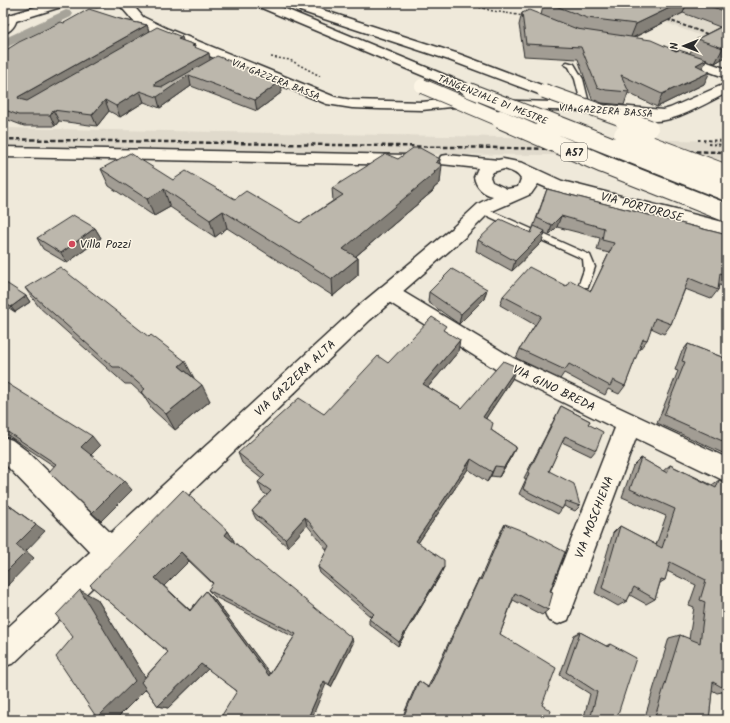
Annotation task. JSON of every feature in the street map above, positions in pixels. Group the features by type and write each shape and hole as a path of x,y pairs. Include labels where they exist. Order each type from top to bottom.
{"main road":[{"path":"9,19 60,3"},
{"path":"92,3 101,3"},
{"name":"VIA GAZZERA BASSA","path":"124,3 138,20 159,34 223,61 332,101 352,104 422,106 455,112 519,115 643,118 666,115"},
{"name":"TANGENZIALE DI MESTRE","path":"261,3 469,90 727,192"},
{"path":"299,5 454,57 690,143"},
{"name":"TANGENZIALE DI MESTRE","path":"299,5 509,91 727,174"},
{"name":"A57","path":"316,27 422,86 603,164 727,213"},
{"path":"661,51 727,74"},
{"path":"666,115 727,87"},
{"name":"VIA GAZZERA BASSA","path":"422,106 450,102 586,108 666,115"},
{"path":"3,152 434,160 509,165 526,172 530,178 530,185 518,192 500,194 484,181 434,160"},
{"path":"483,208 486,169 497,165"},
{"name":"VIA PORTOROSE","path":"526,172 558,186 582,190 628,205 727,229"},
{"name":"VIA PORTOROSE","path":"518,192 558,186"},
{"name":"VIA GAZZERA ALTA","path":"3,652 363,314 458,233 483,208 518,192"},
{"name":"VIA GINO BREDA","path":"388,292 505,364 727,470"},
{"name":"VIA MOSCHIENA","path":"558,610 629,424"},
{"path":"3,448 19,460 109,552"}],"lane":[{"path":"3,32 11,28 14,22 9,19"},
{"path":"567,64 572,66 579,79 586,108"},
{"path":"483,208 587,257 591,264 584,284"}],"path":[{"path":"464,3 493,11 524,16"},
{"path":"690,143 694,140 727,141"},
{"path":"704,144 727,145"}],"shaded area":[{"path":"616,3 652,3 727,30 727,45 685,30"},
{"path":"3,128 727,141 727,159 553,155 290,154 3,148"}],"building":[{"path":"548,3 680,3 636,24 587,18"},
{"path":"701,3 727,3 727,12"},
{"path":"89,9 120,19 147,25 18,97 19,99 27,101 157,27 182,37 178,39 195,45 192,46 209,53 155,83 155,86 163,87 217,56 281,81 255,100 189,75 157,97 140,91 116,106 105,100 92,115 53,110 50,115 18,115 3,109 3,52 19,42 61,22 64,23"},
{"path":"529,10 577,29 651,40 676,51 679,50 707,59 696,65 710,72 662,94 621,75 629,92 606,90 597,87 581,47 526,44 522,13"},
{"path":"727,24 727,46 723,48 697,39"},
{"path":"413,148 420,148 440,159 436,162 442,165 434,172 435,173 343,249 358,258 332,279 223,211 210,220 164,189 147,199 101,169 130,153 173,180 186,171 235,199 246,191 300,223 343,195 332,188 386,154 398,159"},
{"path":"547,189 727,235 727,275 720,273 718,290 689,278 671,324 655,318 647,340 643,339 625,386 613,380 610,386 569,364 565,370 520,349 541,316 503,296 529,267 566,286 570,280 591,291 614,243 602,240 604,228 561,216 552,225 537,218"},
{"path":"73,215 95,228 61,253 37,238"},
{"path":"500,219 531,233 534,226 545,231 515,261 478,240"},
{"path":"60,267 149,337 151,335 185,361 179,366 202,385 166,414 141,392 145,389 120,367 113,367 25,288"},
{"path":"452,269 487,289 461,314 429,292"},
{"path":"6,283 26,296 11,307 3,302 3,285"},
{"path":"432,317 446,326 443,330 460,340 423,384 462,408 503,361 517,367 483,417 493,423 491,430 516,447 504,467 495,466 492,472 471,459 416,541 444,560 444,567 399,642 369,619 374,614 318,567 329,546 305,517 285,539 252,511 271,491 258,482 265,475 238,453 299,398 324,414 378,356 388,363"},
{"path":"688,344 727,359 727,443 664,415 685,362 682,361"},
{"path":"5,382 92,436 81,447 124,481 92,513 49,472 56,464 3,429 3,383"},
{"path":"561,406 590,421 588,424 603,432 596,450 565,436 549,471 574,484 580,506 566,501 562,509 523,489 528,473"},
{"path":"641,458 667,473 670,465 716,488 719,480 727,484 727,690 713,682 709,720 654,720 680,635 700,643 705,602 700,600 706,580 670,562 665,580 661,579 655,599 634,587 627,601 602,588 620,526 662,548 675,509 630,489"},
{"path":"183,490 228,531 225,535 352,638 329,684 324,681 307,720 219,720 237,691 201,664 158,706 141,682 168,652 90,585","holes":["181,552 213,583 208,590 296,634 269,676 206,591 190,611 155,578"]},
{"path":"3,501 36,525 16,545 25,553 3,575"},
{"path":"505,524 533,535 565,552 550,591 553,592 548,610 515,593 500,634 556,668 542,705 551,711 547,720 402,720 419,681 429,688 479,579 481,580"},
{"path":"80,590 135,681 97,718 56,657 73,637 56,615"},
{"path":"580,632 608,647 610,644 636,658 616,720 598,720 591,716 597,692 566,672"}],"waterway":[{"path":"3,45 66,14"}],"railway":[{"path":"657,16 727,41"},
{"path":"3,139 727,152"}],"place":[{"name":"Villa Pozzi","path":"72,244"}]}
